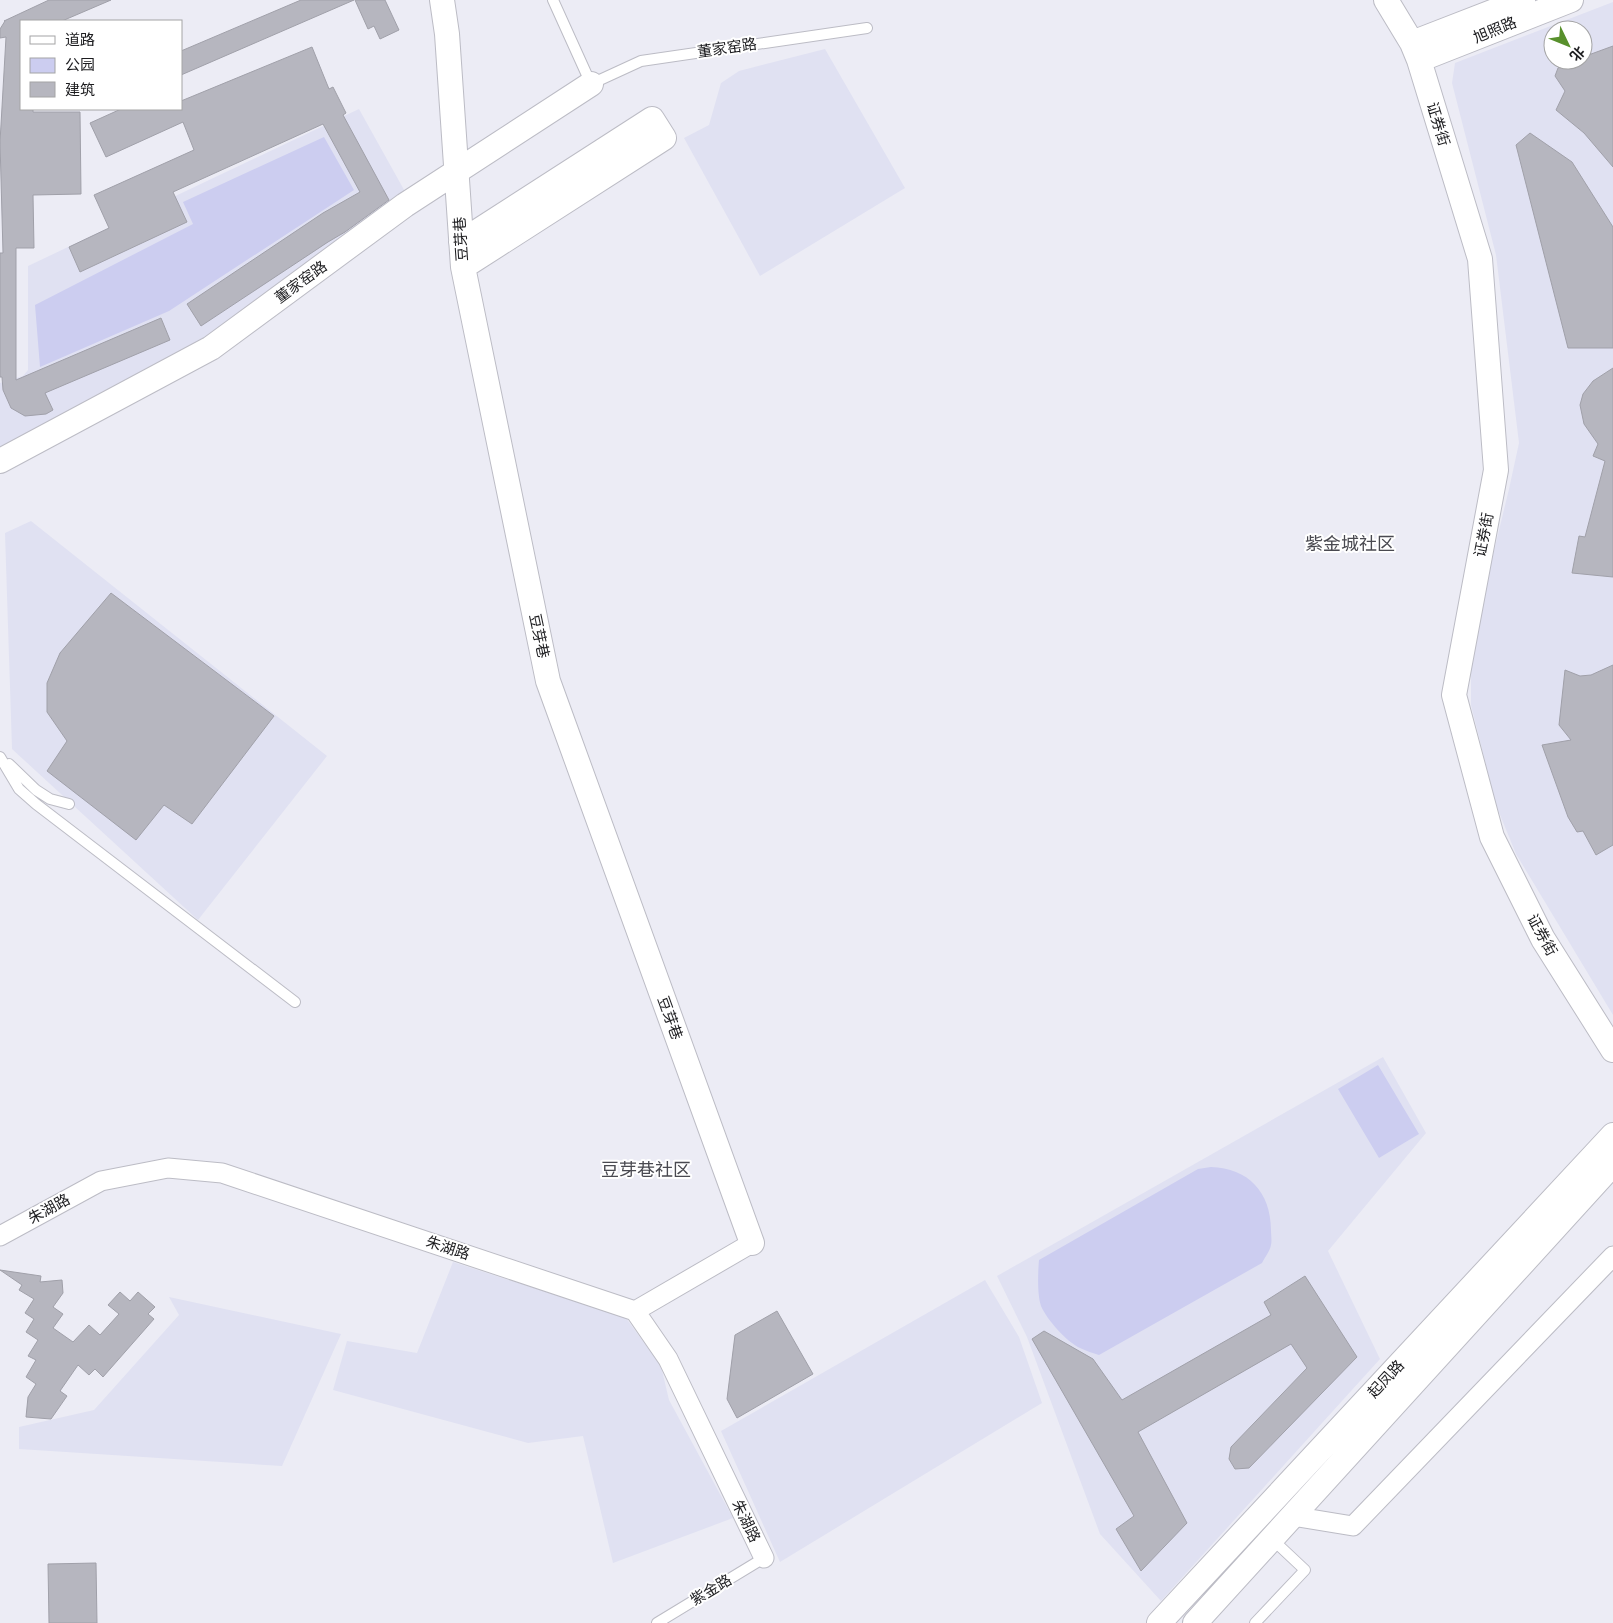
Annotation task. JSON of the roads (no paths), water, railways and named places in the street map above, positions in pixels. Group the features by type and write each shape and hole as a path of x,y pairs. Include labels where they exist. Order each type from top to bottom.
{"street":[{"name":"豆芽巷","path":"442,0 447,34 463,267 548,681 752,1243"},
{"name":"证券街","path":"1386,0 1415,52 1480,259 1496,470 1454,695 1492,837 1543,939 1613,1050"},
{"name":"旭照路","path":"1415,52 1523,0"},
{"name":"旭照路","path":"1415,52 1571,0"},
{"name":"董家窑路","path":"0,461 211,348 405,205 591,84"},
{"path":"462,242 652,119 664,138 463,267"},
{"name":"起凤路","path":"1159,1623 1613,1134"},
{"name":"起凤路","path":"1195,1623 1613,1164"},
{"name":"朱湖路","path":"0,1236 100,1181 168,1168 222,1173 635,1310 668,1359 764,1558"},
{"path":"635,1310 752,1243"},
{"path":"1292,1516 1353,1526 1613,1256"}],"lane":[{"path":"553,0 591,84"},
{"name":"董家窑路","path":"591,84 641,61 867,28"},
{"path":"0,756 36,790 50,799 69,804"},
{"path":"0,756 19,789 36,804 295,1002"},
{"path":"1255,1623 1305,1570 1272,1538"},
{"name":"紫金路","path":"658,1623 764,1558"}],"district":[{"name":"紫金城社区","path":"1350,544"},
{"name":"豆芽巷社区","path":"646,1170"}]}
